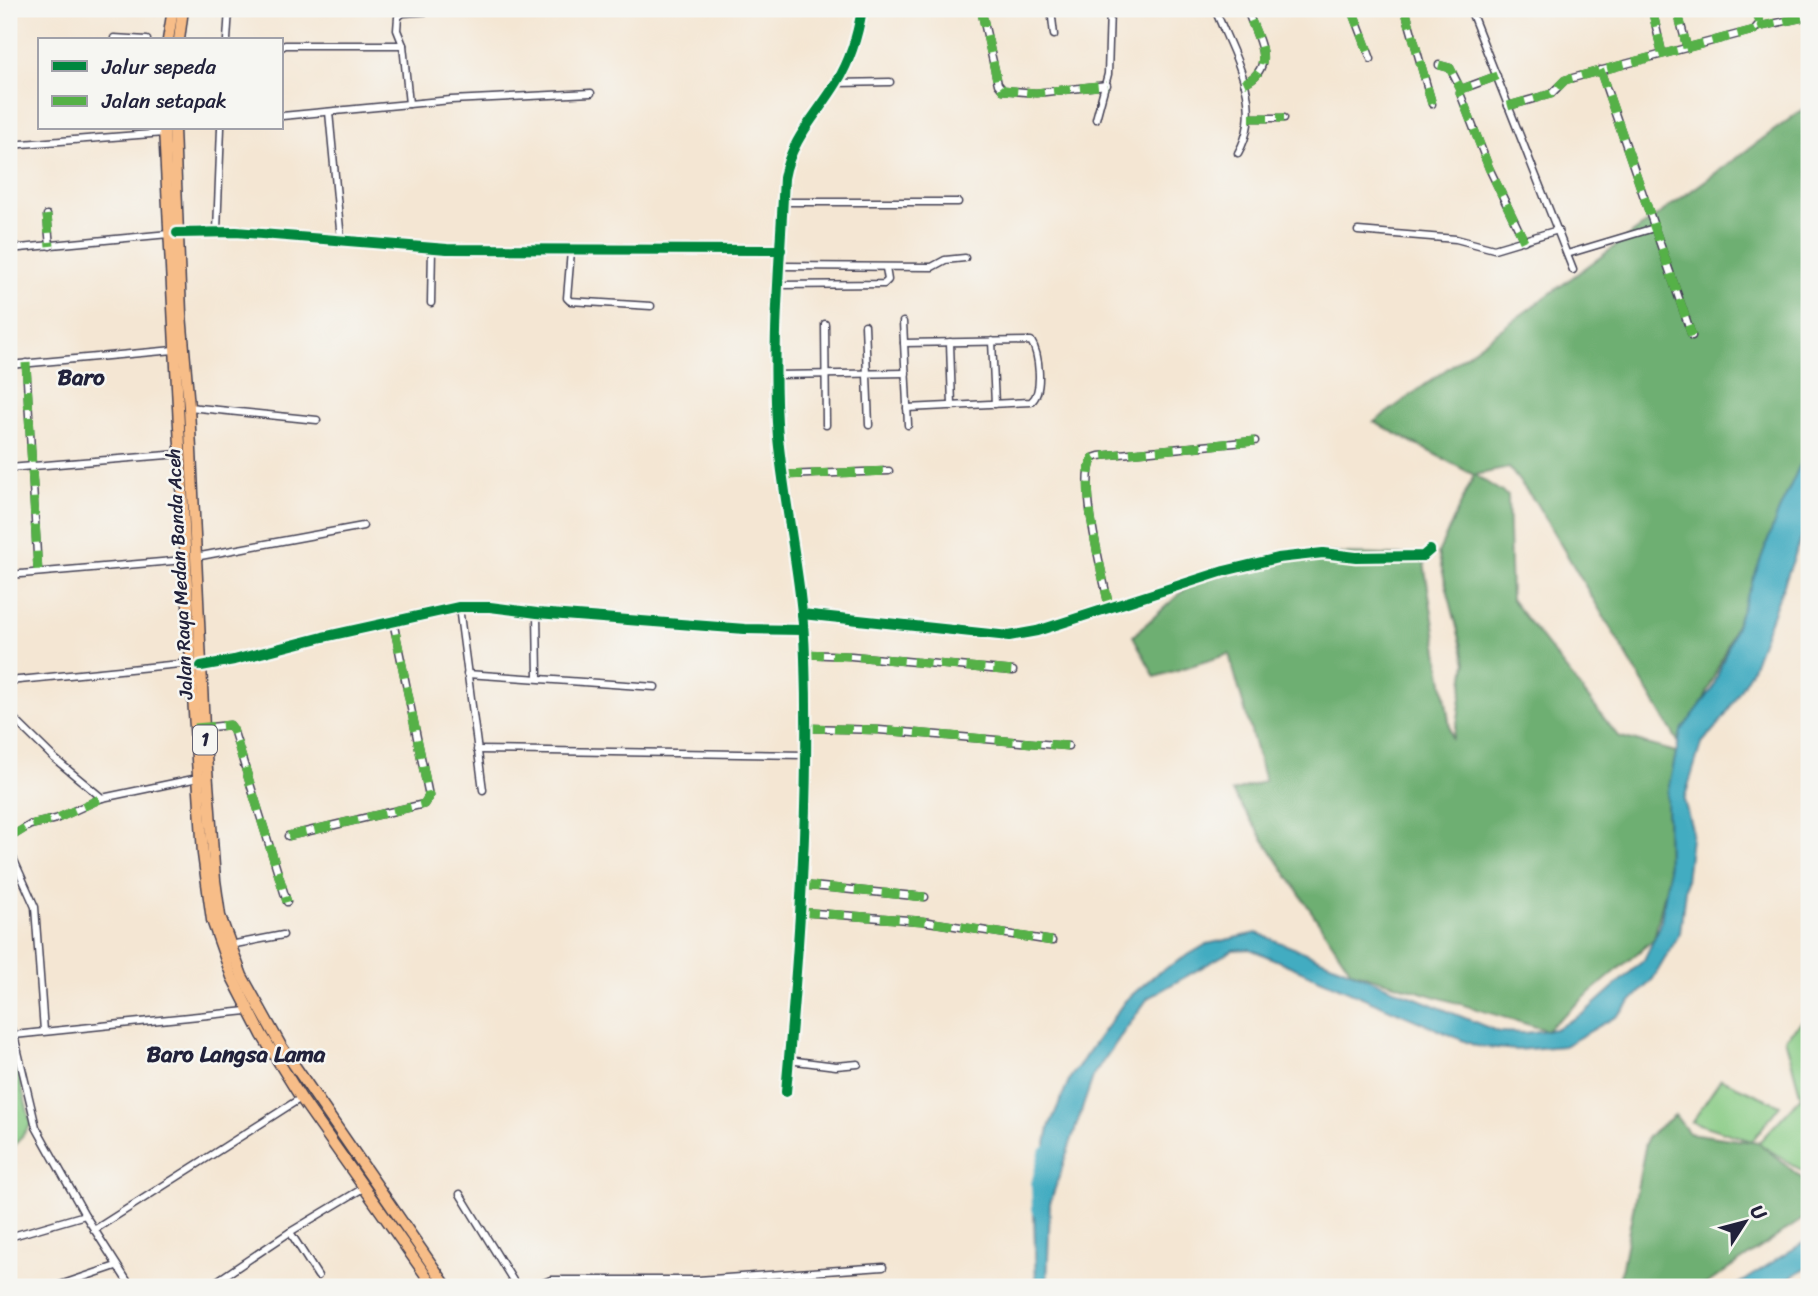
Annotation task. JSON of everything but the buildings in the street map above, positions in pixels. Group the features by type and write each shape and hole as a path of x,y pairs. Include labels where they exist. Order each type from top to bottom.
{"highway":[{"path":"168,38 173,9"},
{"path":"179,38 183,9"},
{"name":"Jalan Raya Medan Banda Aceh","path":"167,130 180,454 190,559 200,728 217,900 230,945 301,1098 447,1287"},
{"name":"Jalan Raya Medan Banda Aceh","path":"175,279 189,407 190,559"},
{"name":"Jalan Raya Medan Banda Aceh","path":"200,728 198,778 203,854 212,920 227,966 247,1011 369,1184 434,1287"}],"street":[{"path":"227,38 229,9"},
{"path":"409,104 403,45 397,30 397,19 401,14 467,9"},
{"path":"786,1092 800,912 807,728 802,614 778,437 776,375 784,178 793,148 837,83 853,47 862,9"},
{"path":"981,9 998,84 1003,90 1036,93 1107,85"},
{"path":"1051,9 1054,35"},
{"path":"1096,120 1107,85 1111,9"},
{"path":"1215,9 1247,91 1250,118 1246,139 1238,153"},
{"path":"1352,9 1371,60"},
{"path":"1405,9 1432,104"},
{"path":"1470,9 1573,270"},
{"path":"1652,9 1662,53"},
{"path":"1677,9 1687,48"},
{"path":"1756,9 1758,27"},
{"path":"1244,83 1256,78 1263,65 1261,48 1249,15"},
{"path":"1508,106 1551,94 1562,81 1758,27 1809,16"},
{"path":"284,46 403,45"},
{"path":"1439,65 1450,68 1461,90 1489,168 1524,241"},
{"path":"1600,70 1692,336"},
{"path":"1461,90 1497,76"},
{"path":"837,83 890,82"},
{"path":"284,116 409,104 590,93"},
{"path":"329,111 341,240"},
{"path":"1250,118 1284,118"},
{"path":"9,145 167,130"},
{"path":"217,231 221,130"},
{"path":"783,202 958,202"},
{"path":"10,203 11,249 217,231 432,248 570,251 781,250"},
{"path":"47,215 50,246"},
{"path":"1567,254 1654,228"},
{"path":"1358,231 1447,238 1494,249 1558,230"},
{"path":"430,303 432,248"},
{"path":"570,251 569,301 651,306"},
{"path":"780,266 932,267 945,260 965,258"},
{"path":"779,285 884,284 888,280 886,268"},
{"path":"904,322 908,425"},
{"path":"825,324 826,425"},
{"path":"865,325 869,425"},
{"path":"992,341 995,404"},
{"path":"904,343 1031,341 1035,348 1039,384 1037,397 1031,402 907,408"},
{"path":"950,342 952,406"},
{"path":"9,365 174,350"},
{"path":"26,363 38,572"},
{"path":"776,375 906,373"},
{"path":"189,407 317,420"},
{"path":"1109,607 1088,496 1087,477 1093,458 1255,441"},
{"path":"9,468 180,454"},
{"path":"784,474 889,471"},
{"path":"9,575 190,559 363,526"},
{"path":"802,614 1009,636 1037,631 1224,571 1294,555 1323,553 1356,557 1423,556 1430,550"},
{"path":"9,681 234,660 460,607 803,631"},
{"path":"460,607 483,790"},
{"path":"537,613 538,678"},
{"path":"288,836 424,804 428,800 393,621"},
{"path":"805,654 1013,671"},
{"path":"467,674 656,687"},
{"path":"9,714 55,759 102,798"},
{"path":"200,728 230,725 233,729 287,902"},
{"path":"807,728 879,730 1068,746"},
{"path":"477,750 806,755"},
{"path":"9,838 30,825 56,819 102,798 198,778"},
{"path":"9,849 35,907 44,1031"},
{"path":"801,885 925,897"},
{"path":"800,912 922,921 1052,941"},
{"path":"230,945 283,935"},
{"path":"14,1035 247,1011"},
{"path":"9,1025 14,1035 32,1119 85,1215 131,1287"},
{"path":"789,1060 836,1066 858,1064"},
{"path":"94,1230 301,1098"},
{"path":"208,1287 290,1232 369,1184"},
{"path":"460,1194 517,1287"},
{"path":"9,1237 85,1215"},
{"path":"290,1232 318,1276"},
{"path":"54,1287 117,1266"},
{"path":"534,1287 551,1280 698,1284 883,1267"}],"green space":[{"path":"1809,105 1809,452 1683,750 1536,503 1509,468 1475,475 1508,496 1511,599 1618,736 1676,752 1667,808 1668,878 1654,939 1546,1030 1351,971 1232,792 1265,781 1229,654 1155,677 1133,636 1195,580 1307,553 1423,556 1452,740 1458,719 1466,663 1438,553 1474,475 1374,422"},
{"path":"1809,1015 1809,1103 1805,1101 1809,1105 1809,1175 1758,1143 1801,1097 1785,1038"},
{"path":"14,1058 31,1124 9,1153 9,1059"},
{"path":"1721,1079 1780,1105 1752,1141 1692,1122"},
{"path":"1675,1115 1689,1133 1759,1143 1809,1184 1809,1215 1702,1287 1618,1287 1647,1137"}],"water":[{"path":"1809,445 1809,518 1751,671 1723,719 1701,744 1684,800 1692,829 1680,933 1653,979 1617,1016 1564,1046 1516,1050 1476,1046 1250,949 1233,950 1148,998 1094,1074 1050,1203 1047,1287 1036,1287 1034,1210 1049,1127 1070,1078 1125,1001 1156,974 1207,944 1257,933 1499,1032 1525,1033 1555,1029 1583,1014 1644,960 1660,926 1668,878 1667,794 1681,731 1712,690 1778,513"},
{"path":"1809,1239 1809,1266 1774,1287 1734,1287"}],"waterway":[{"path":"1039,1209 1038,1184 1046,1153"}],"marked path":[{"path":"981,9 998,84 1003,90 1036,93 1107,85"},
{"path":"1352,9 1371,59"},
{"path":"1405,9 1432,104"},
{"path":"1652,9 1662,53"},
{"path":"1677,9 1687,48"},
{"path":"1508,106 1551,94 1565,80 1754,30 1760,23 1756,9"},
{"path":"1244,83 1260,70 1262,61 1260,44 1249,15"},
{"path":"1758,27 1809,16"},
{"path":"1439,65 1450,68 1461,90"},
{"path":"1600,70 1692,336"},
{"path":"1497,76 1462,89 1460,93 1489,168 1524,241"},
{"path":"1250,118 1284,118"},
{"path":"10,203 13,249"},
{"path":"47,215 50,246"},
{"path":"26,363 38,572"},
{"path":"1109,607 1090,508 1089,471 1093,458 1255,441"},
{"path":"784,475 889,471"},
{"path":"288,836 424,804 429,796 393,621"},
{"path":"805,654 1013,671"},
{"path":"195,728 230,725 233,729 287,902"},
{"path":"807,728 879,730 1068,746"},
{"path":"9,838 30,825 56,819 102,798"},
{"path":"801,885 925,897"},
{"path":"800,912 922,921 1052,941"},
{"path":"698,1280 698,1287"}],"cycle path":[{"path":"786,1092 802,875 806,712 804,630 781,465 776,405 777,308 784,178 799,139 830,94 846,64 862,9"},
{"path":"177,233 236,232 447,249 781,250"},
{"path":"802,614 1009,636 1037,631 1224,571 1278,558 1323,553 1356,557 1423,556 1430,550"},
{"path":"201,666 459,607 490,607 745,629 803,630"}],"district":[{"name":"Baro","path":"81,377"},
{"name":"Baro Langsa Lama","path":"236,1054"}]}
